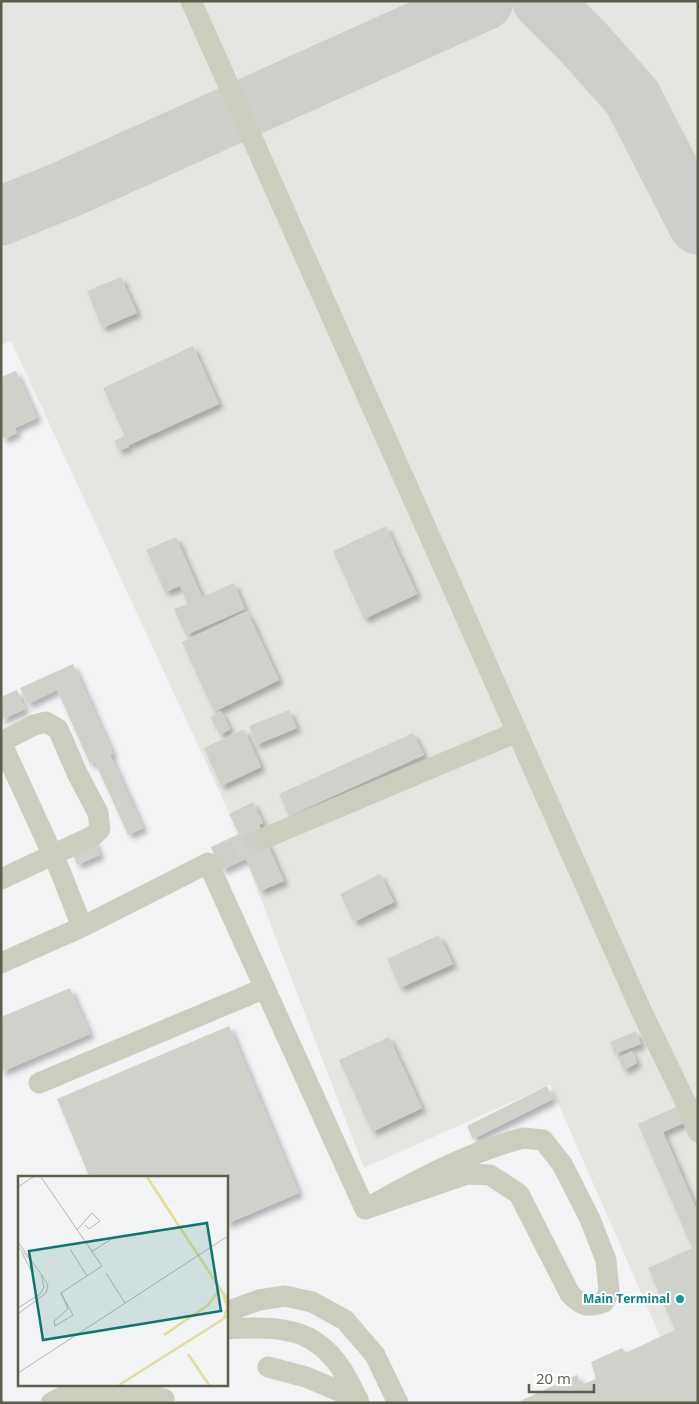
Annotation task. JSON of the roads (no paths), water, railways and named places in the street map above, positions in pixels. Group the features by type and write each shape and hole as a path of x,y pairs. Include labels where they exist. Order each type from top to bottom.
{"lane":[{"path":"191,1 637,1002 698,1132"},
{"path":"1,879 53,855 93,836 100,829 98,813 58,729 46,722 34,725 1,742 53,855 82,926"},
{"path":"265,838 517,732"},
{"path":"1,963 82,926 212,861 265,988 365,1209"},
{"path":"39,1083 265,988"},
{"path":"523,1138 543,1140 562,1164 590,1219 606,1260 609,1291 604,1302 592,1306 580,1304 570,1294 518,1194 490,1174 466,1174 365,1209 429,1173 500,1144 523,1138"},
{"path":"228,1311 259,1300 285,1296 312,1302 345,1320 375,1355 398,1403"},
{"path":"228,1328 260,1326 294,1331 319,1343 343,1370 359,1401"},
{"path":"268,1367 306,1377 359,1401"},
{"path":"51,1403 83,1386"},
{"path":"85,1403 109,1394 136,1392 164,1399"}],"tunnel":[{"path":"216,859 265,838"}],"place":[{"name":"Main Terminal","path":"680,1299"}]}
